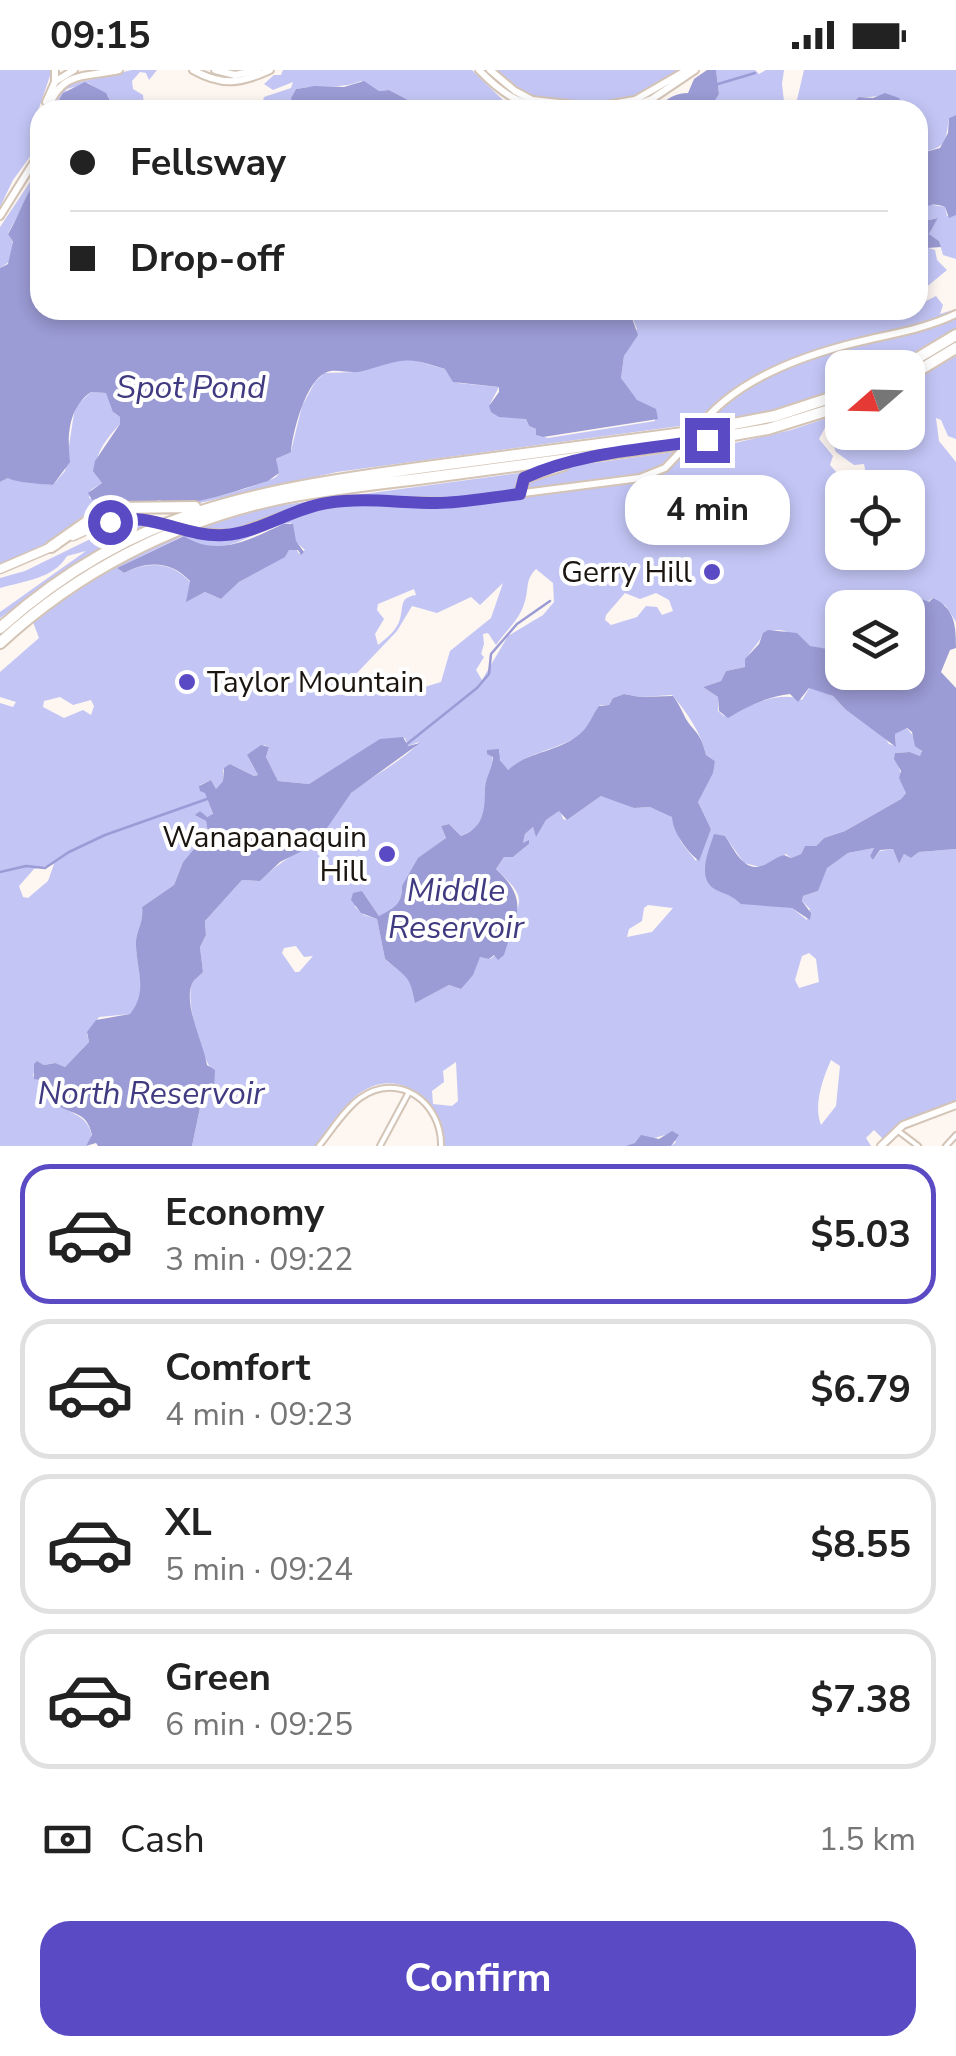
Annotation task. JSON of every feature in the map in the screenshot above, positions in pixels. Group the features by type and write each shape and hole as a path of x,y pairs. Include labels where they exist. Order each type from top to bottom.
{"highway":[{"path":"925,354 956,335"},
{"path":"925,367 956,348"},
{"path":"0,643 45,605 96,571 168,534 226,513 305,494 602,454 692,437 825,400"},
{"path":"51,547 114,508 221,503 300,484 768,429 825,411"},
{"path":"520,494 525,476 602,454"},
{"path":"0,628 47,590 98,557 153,529 221,503"}],"main road":[{"path":"50,100 62,76 119,70"},
{"path":"193,70 238,76 258,70"},
{"path":"210,72 236,83 270,70"},
{"path":"480,70 491,75 507,97 519,100"},
{"path":"633,100 687,70"},
{"path":"649,100 695,70"},
{"path":"0,219 30,168"},
{"path":"0,219 30,174"},
{"path":"0,572 101,522 126,518 215,535 239,532 331,502 440,503 642,477 677,458 712,410 744,386 826,351 916,330 956,314"},
{"path":"0,572 21,568 105,524 126,518"},
{"path":"881,1146 897,1130 956,1105"}],"street":[{"path":"319,1146 362,1097 383,1088 409,1092 428,1105 438,1124 441,1146"},
{"path":"380,1146 409,1092"},
{"path":"897,1130 918,1146"},
{"path":"946,1146 956,1134"}],"shaded area":[{"path":"0,70 50,70 42,100 30,100 30,157 0,207"},
{"path":"132,70 157,70 149,80 146,73 140,72 132,81 133,89 143,95 143,100 110,100 88,83 67,89 57,100 66,85"},
{"path":"283,70 472,70 503,100 408,100 361,81 296,89 291,100 263,100 291,88 293,82 273,90 264,84 274,75 281,75"},
{"path":"496,70 678,70 623,100 547,100 509,82"},
{"path":"716,70 755,70 759,74 784,70 784,100 714,100 719,94"},
{"path":"804,70 956,70 956,115 949,118 942,144 928,151 928,100 898,100 886,95 855,100 797,100"},
{"path":"30,182 30,191 8,233 13,243 9,262 0,268 0,227"},
{"path":"928,204 945,207 947,216 956,215 956,259 943,255 939,241 929,234 938,218 928,220"},
{"path":"928,248 935,250 937,260 947,270 928,286"},
{"path":"936,296 943,305 940,314 956,309 956,328 918,350 825,350 825,393 773,410 732,419 337,472 191,505 125,503 0,566 0,482 8,478 53,485 65,471 75,407 91,392 107,393 120,424 99,452 96,468 102,483 91,490 89,498 105,503 184,502 236,492 276,477 279,473 275,460 291,451 302,406 324,373 358,372 407,358 448,370 458,383 499,387 490,404 526,419 536,429 536,435 548,438 655,421 654,409 638,401 621,378 624,356 637,329 633,320 928,320 928,300"},
{"path":"956,356 956,439 948,436 941,420 936,418 939,441 956,462 956,622 946,606 932,598 925,601 925,590 825,590 825,649 812,647 784,631 771,631 763,634 745,667 726,671 721,681 703,687 718,697 718,711 724,716 774,698 802,700 810,687 833,696 889,744 896,746 895,734 906,728 922,753 895,753 906,793 845,831 824,838 816,846 805,846 801,854 791,858 786,854 760,867 744,863 725,836 705,867 709,883 736,900 792,908 807,920 810,909 802,901 803,896 818,891 826,868 848,853 874,848 870,856 873,860 880,851 893,849 899,864 904,854 911,858 919,852 956,849 956,1103 907,1120 877,1146 882,1138 874,1130 866,1138 871,1146 671,1146 676,1142 669,1134 625,1146 442,1146 440,1129 425,1101 401,1085 386,1083 355,1097 315,1146 192,1146 201,1103 214,1087 214,1072 200,1044 190,992 203,972 200,947 206,935 205,921 242,880 260,881 307,845 322,832 350,793 419,742 408,746 405,738 380,740 309,784 278,781 266,757 269,747 264,745 248,757 258,775 230,764 223,770 223,781 216,789 211,780 200,785 213,815 206,817 200,811 196,815 206,821 208,832 183,862 174,885 142,907 136,941 141,990 136,1006 130,1014 99,1017 87,1034 89,1042 65,1067 37,1061 33,1076 49,1081 51,1099 81,1118 92,1137 86,1146 0,1146 0,703 13,707 16,702 0,697 0,672 39,638 33,622 88,582 147,550 210,525 275,506 726,445 825,419 819,439 833,456 830,465 834,470 825,470 825,570 925,570 925,470 865,470 864,464 854,465 835,450 925,450 925,374","holes":["291,523 296,542 305,550 299,554 289,550 239,582 221,599 205,592 187,601 190,582 167,567 141,566 124,573 117,568 183,536 199,544 226,546","536,569 553,583 554,602 543,615 508,636 482,680 476,670 484,657 483,634 488,633 496,645 520,614","503,583 491,618 450,651 441,682 408,692 336,695 397,631 412,606 437,613 471,597 480,605","414,589 416,595 405,600 397,627 378,645 375,634 384,619 377,610 378,604","625,593 640,599 656,593 669,600 673,611 662,615 657,607 646,606 637,617 611,625 605,620","624,694 672,695 693,723 706,755 715,761 698,802 711,829 696,861 681,842 671,815 650,807 634,808 601,796 567,820 560,810 546,820 536,836 533,827 525,834 523,843 529,844 513,857 504,857 496,869 519,900 500,951 490,959 480,957 461,989 449,985 416,1002 409,980 385,959 377,919 355,907 362,891 379,916 393,909 417,860 446,838 441,826 449,824 461,836 475,829 486,810 485,786 493,765 492,754 500,751 498,756 507,771 522,760 579,735 600,705 609,705 613,698","60,697 73,705 91,700 94,706 91,715 83,710 64,718 43,707 44,701","54,864 48,881 28,898 23,897 19,886 34,869","648,905 673,908 652,932 627,937 629,929 642,921","296,946 304,957 313,956 295,972 282,953 284,948","809,953 816,959 819,982 799,988 795,980 802,956","831,1060 840,1066 836,1106 821,1125 819,1100","456,1062 458,1101 452,1106 433,1104 432,1091 444,1082 443,1071"]},
{"path":"119,525 147,525 80,562 0,618 0,612 86,551 67,556 54,570 37,578 0,588 0,578 25,571"}],"water":[{"path":"707,70 716,70 719,94 715,100 668,100 688,93 694,79"},
{"path":"364,81 379,91 389,90 408,100 291,100 296,89 344,87"},
{"path":"85,82 106,93 110,100 59,100 63,93"},
{"path":"885,93 900,100 855,100"},
{"path":"956,115 956,215 949,218 945,207 928,206 928,151 940,148 948,133 949,118"},
{"name":"Spot Pond","path":"30,189 30,320 633,320 638,335 624,356 621,378 637,400 656,409 658,419 543,437 536,435 536,429 526,419 499,417 491,412 489,406 499,387 453,382 445,369 403,361 359,372 322,374 308,392 291,452 276,459 279,473 268,481 229,493 183,503 160,500 102,504 98,499 92,500 88,493 102,483 93,471 95,461 120,424 120,417 113,412 106,393 91,392 73,414 70,462 53,485 8,478 0,482 0,268 8,264 13,242 8,234"},
{"path":"938,218 929,234 941,247 928,248 928,220"},
{"path":"293,524 296,541 304,552 301,555 298,550 289,550 285,557 239,582 221,599 205,592 186,602 190,581 167,566 141,566 124,573 117,568 184,536 209,546 221,546"},
{"path":"933,598 940,602 955,625 956,648 950,650 941,672 956,688 956,849 919,852 911,858 904,854 899,864 893,849 880,850 873,860 870,856 874,848 848,853 827,868 818,891 803,896 810,920 792,908 741,904 713,888 705,870 714,834 725,836 739,857 755,867 784,855 791,858 801,854 805,846 816,846 824,838 845,831 901,799 906,793 895,753 920,756 922,751 915,746 907,728 895,734 896,747 833,696 809,688 798,702 790,694 782,695 728,718 719,711 718,697 703,687 721,681 726,671 745,667 745,659 768,630 797,633 810,646 825,648 825,690 925,690 925,600"},
{"name":"Middle Reservoir","path":"624,694 673,696 700,738 706,755 715,761 698,802 711,829 699,861 678,836 672,817 650,807 634,808 601,796 567,820 559,811 546,820 536,837 533,827 525,834 523,843 529,840 529,844 513,857 504,857 496,869 517,900 516,919 504,955 498,960 494,955 489,959 480,957 473,975 461,989 449,985 415,1003 406,978 385,959 377,919 361,913 351,900 353,893 362,891 379,916 399,902 402,886 418,858 446,838 441,826 449,824 461,836 479,823 493,761 487,750 499,749 500,760 508,770 573,739 584,730 599,706 609,705 613,698"},
{"name":"North Reservoir","path":"403,737 408,746 420,743 351,793 316,844 280,862 260,881 242,880 205,921 206,935 200,947 203,972 192,984 190,1002 207,1065 215,1070 214,1089 201,1103 192,1146 86,1146 92,1135 90,1127 78,1114 55,1103 49,1081 34,1079 34,1064 37,1061 65,1067 89,1042 87,1032 96,1020 130,1014 135,1006 140,989 136,941 142,907 174,885 183,862 208,832 206,821 195,815 200,811 207,817 213,814 199,786 211,780 216,789 223,781 224,768 230,764 258,775 247,755 261,745 269,747 266,757 278,781 309,784 380,739"},
{"path":"672,1131 679,1135 671,1146 625,1146 635,1143 641,1135 659,1139"}],"waterway":[{"path":"718,84 755,73"},
{"path":"407,744 477,688 489,674 491,654 517,624 550,601"},
{"path":"0,872 26,866 45,868 105,835 207,799"}],"place":[{"name":"Gerry Hill","path":"712,572"},
{"name":"Taylor Mountain","path":"187,682"},
{"name":"Wanapanaquin Hill","path":"387,854"}],"route":[{"path":"110,522 138,518 208,534 229,534 331,502 440,503 520,494 524,478 602,454 707,440"}]}
